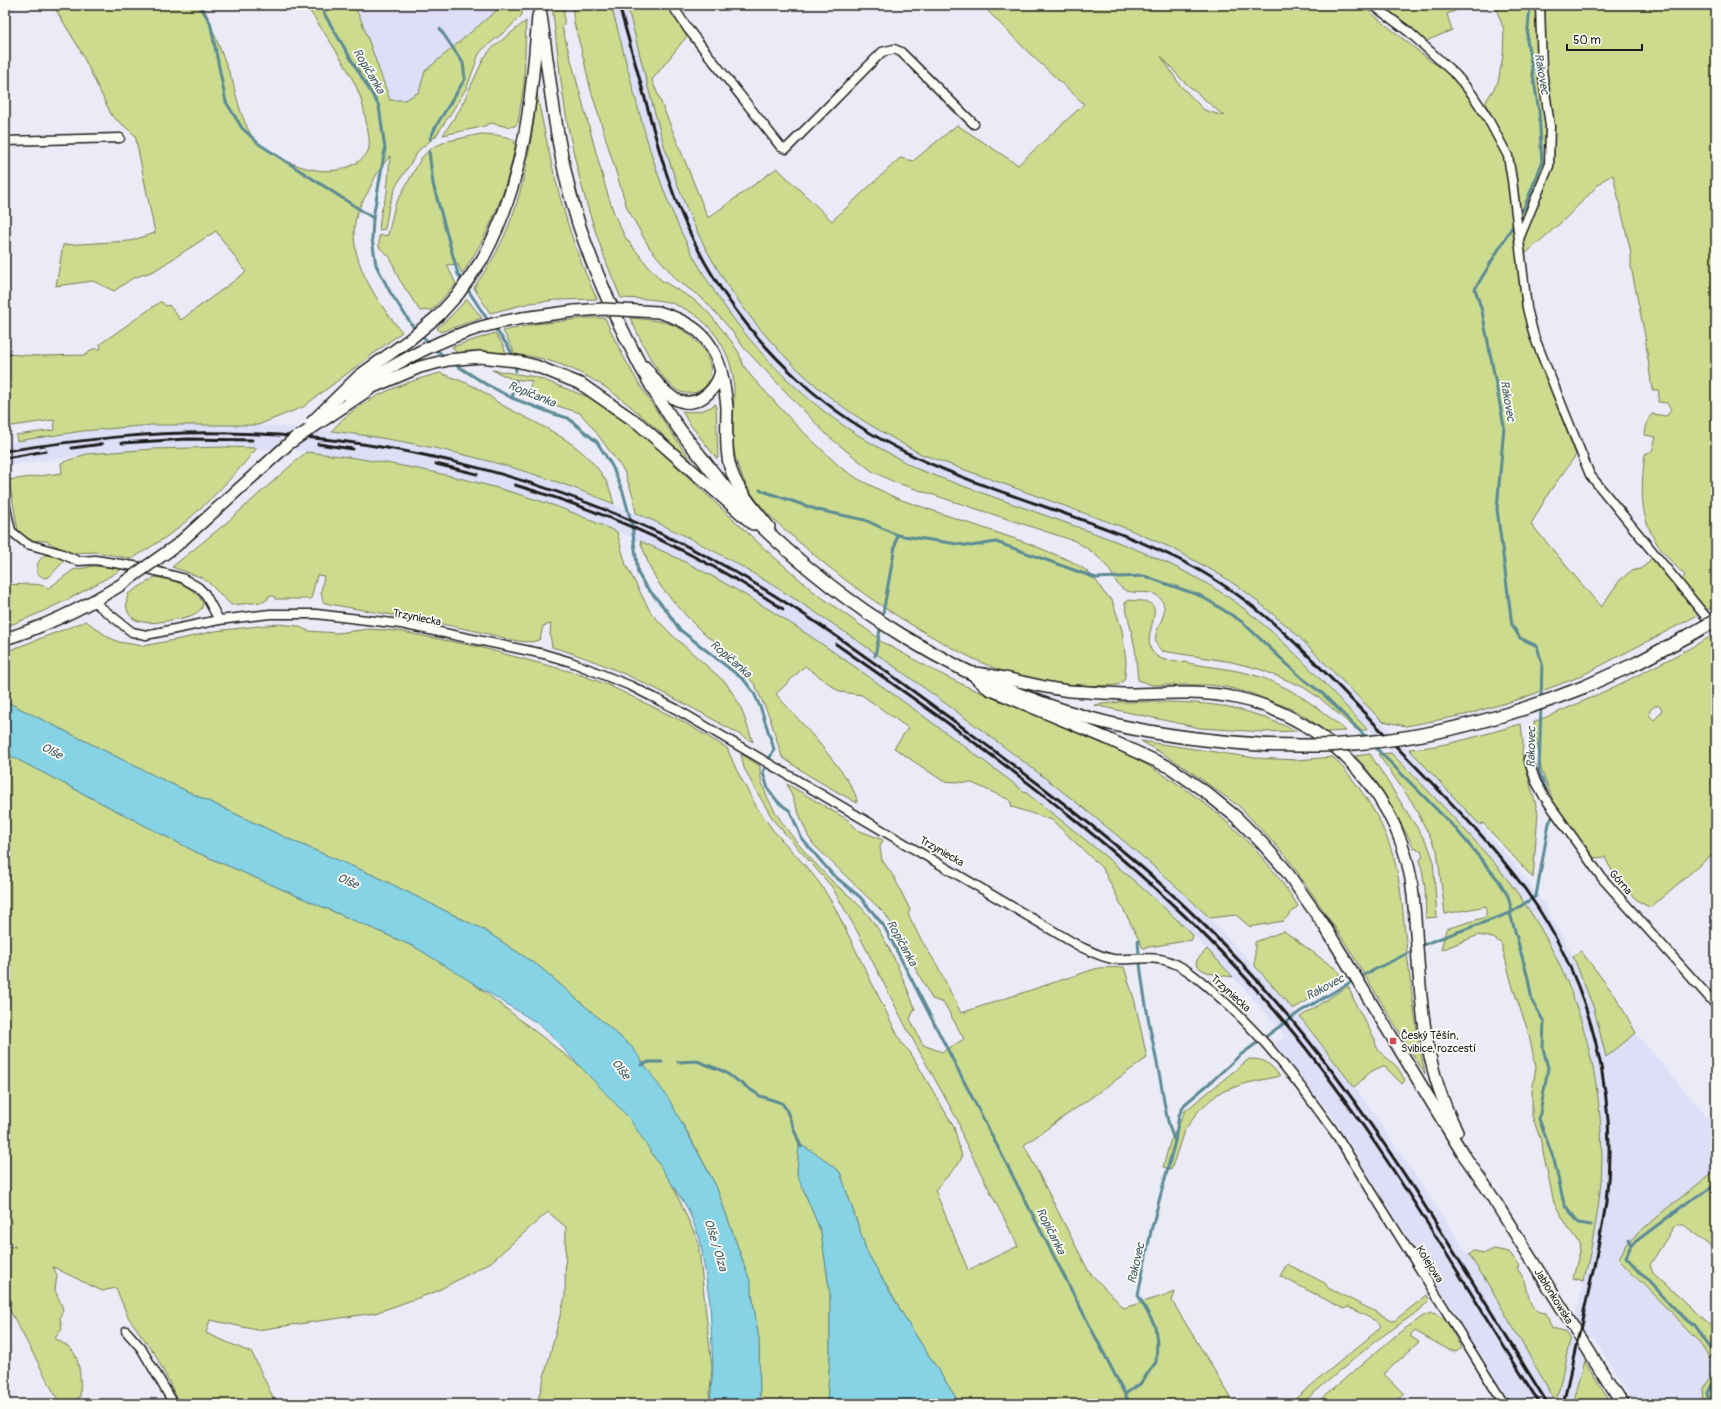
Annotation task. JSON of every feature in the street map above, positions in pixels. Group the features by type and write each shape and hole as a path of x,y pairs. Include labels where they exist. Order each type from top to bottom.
{"main road":[{"path":"291,442 359,376 439,316 460,293 495,237 509,201 519,166 533,85 539,5"},
{"path":"539,5 567,181 579,225 616,318 663,406 710,470 744,509 788,551"},
{"path":"5,639 55,620 119,586 177,545 291,442 347,395 407,358 437,343 470,330 523,318 575,311 624,310 658,312 683,320 702,334 714,350 721,372 726,405 729,464 741,491 788,551"},
{"path":"634,354 671,397 682,401 693,401 704,397 714,387 721,372"},
{"path":"291,442 373,387 420,368 448,360 480,357 516,361 536,366 581,384 639,424 740,514 862,610 912,642 970,672 1030,698 1092,719 1184,738 1266,745 1334,745 1428,733 1492,719 1530,708 1584,687 1637,663 1716,620"},
{"path":"970,672 995,675 1022,683 1051,689 1101,693 1169,692 1220,696 1257,704 1306,725 1332,744 1370,784 1391,818 1400,838 1407,859 1413,894 1417,959 1424,1030 1438,1087 1447,1113 1486,1187"},
{"path":"970,672 989,690 1106,738 1171,768 1204,791 1246,827 1284,868 1324,925 1463,1154 1486,1187"},
{"name":"Jabłonkowska","path":"1486,1187 1622,1404"}],"street":[{"path":"672,5 688,29 781,147 786,148 789,146 882,52 894,49 901,52 974,124"},
{"path":"1373,5 1409,32 1456,75 1472,94 1487,116 1508,156 1527,308 1534,336 1590,475 1716,629"},
{"path":"1519,240 1548,166 1550,126 1542,70 1540,5"},
{"path":"5,141 120,138"},
{"path":"5,504 11,531 27,544 60,553 78,561 95,560 140,568 182,578 198,587 205,594 218,620"},
{"name":"Trzyniecka","path":"93,601 132,632 146,635 218,620 270,614 316,614 401,624 544,654 571,662 631,686 676,709 745,749 1079,946 1111,958 1161,958 1174,963 1198,978 1233,1008 1267,1044 1310,1097 1336,1136"},
{"name":"Górna","path":"1528,759 1536,782 1545,798 1602,878 1716,1005"},
{"name":"Kolejowa","path":"1336,1136 1504,1404"},
{"path":"126,1330 141,1348 174,1404"}],"shaded area":[{"path":"354,5 503,5 425,71 419,92 405,100 390,101 362,22"},
{"path":"611,5 627,5 671,165 690,217 705,246 738,300 758,326 802,373 847,410 895,440 921,454 1147,537 1196,561 1246,592 1272,612 1317,654 1467,810 1518,868 1544,904 1573,956 1594,1009 1606,1057 1636,1033 1716,1127 1716,1170 1661,1213 1619,1260 1700,1342 1716,1368 1702,1388 1703,1404 1642,1398 1631,1400 1592,1335 1573,1404 1511,1404 1332,1116 1274,1044 1285,1036 1248,993 1193,935 1122,869 1045,807 881,686 824,646 745,595 648,544 561,508 490,486 392,463 293,450 225,447 115,451 5,466 5,443 113,428 152,425 226,424 295,427 365,435 461,454 529,473 569,487 658,523 757,575 895,667 1059,788 1137,851 1210,918 1291,1007 1366,1102 1488,1284 1556,1402 1593,1239 1598,1206 1602,1158 1601,1130 1593,1068 1571,988 1546,935 1532,913 1507,878 1412,774 1306,664 1263,624 1238,604 1189,574 1141,551 915,468 887,453 838,422 792,384 746,335 725,308 705,277 677,223 663,190 645,132"}],"green space":[{"path":"53,5 203,5 233,82 242,113 252,136 266,149 290,163 318,170 331,171 356,163 366,155 369,144 369,136 361,99 351,75 306,5 354,5 362,22 390,100 405,100 419,92 425,71 503,5 522,5 522,15 479,54 467,87 458,102 436,136 419,150 396,186 389,205 385,229 379,230 381,212 387,193 390,156 383,164 360,205 354,230 355,246 359,261 373,292 402,332 303,407 258,425 152,425 83,431 17,441 16,435 55,430 54,420 5,427 5,354 39,356 86,355 92,349 101,349 100,344 160,302 166,306 169,305 181,320 246,272 216,231 154,271 133,278 114,291 93,281 56,286 63,245 130,241 155,233 135,135 112,116 79,48"},
{"path":"552,5 564,5 564,24 562,27 606,189 615,216 625,237 648,266 661,280 693,299 707,311 732,342 739,353 743,365 751,376 795,424 840,467 858,479 896,498 1030,544 1071,561 1087,571 1098,583 1104,593 1112,600 1122,630 1126,662 1124,680 1118,685 1092,686 1052,683 1014,675 971,658 898,616 835,572 773,519 752,495 741,473 734,450 734,390 732,374 728,358 712,330 687,310 672,303 648,299 621,298 613,280 587,207 577,169 563,96"},
{"path":"572,5 611,5 658,176 681,232 697,263 736,322 759,350 809,399 856,434 915,468 1135,549 1198,579 1238,604 1273,633 1322,680 1368,730 1357,730 1321,699 1303,687 1259,669 1232,662 1162,651 1157,645 1156,639 1156,633 1164,609 1160,598 1152,593 1132,592 1120,587 1110,571 1087,548 1075,541 894,482 872,471 828,436 744,348 732,331 703,299 677,280 649,247 627,208 590,87 574,23"},
{"path":"627,5 667,5 687,36 652,80 708,218 777,168 832,221 900,158 913,161 957,125 1018,165 1084,104 1027,51 982,5 1361,5 1449,74 1470,98 1487,123 1493,118 1485,103 1498,82 1503,56 1504,30 1496,5 1716,5 1716,605 1707,610 1682,581 1685,575 1660,547 1646,520 1642,491 1645,454 1652,451 1656,437 1645,435 1646,427 1652,414 1667,416 1671,409 1667,403 1658,402 1659,390 1652,390 1645,336 1631,267 1631,253 1613,175 1603,180 1565,219 1525,254 1530,337 1576,455 1550,491 1531,524 1601,607 1620,580 1631,571 1640,569 1647,564 1652,557 1698,615 1579,677 1523,698 1465,715 1406,726 1382,721 1292,630 1246,592 1222,576 1174,549 1128,529 921,454 883,433 846,409 819,388 794,365 748,314 710,256 694,225 672,171 651,100","holes":["1161,56 1183,81 1224,116 1204,110 1180,85"]},
{"path":"1378,5 1455,5 1457,10 1447,14 1452,30 1424,42"},
{"path":"526,21 524,84 518,122 515,126 508,127 491,123 482,127 443,135 460,109 484,58 492,48"},
{"path":"537,94 554,173 568,225 586,275 597,299 557,300 530,303 490,313 474,288 496,254 514,212 529,154"},
{"path":"481,134 506,137 514,141 515,148 511,166 501,198 481,243 462,274 458,264 447,265 456,284 432,310 420,311 399,279 390,257 379,247 379,236 388,235 395,205 422,157 433,147 448,141"},
{"path":"467,299 482,318 440,332 437,328"},
{"path":"589,318 605,318 623,357 656,411 693,463 633,408 612,392 591,379 568,367 542,359 514,354 512,347 503,331 536,324"},
{"path":"630,318 670,324 686,332 694,339 701,346 710,363 710,373 708,382 705,386 701,390 694,393 678,391 674,388 654,364"},
{"path":"495,333 503,345 506,353 471,351 457,353 452,347"},
{"path":"492,370 536,377 585,396 590,396 626,420 765,549 813,591 877,637 880,641 965,686 1120,751 1172,780 1220,816 1242,836 1281,881 1298,906 1283,921 1250,927 1236,915 1210,918 1116,834 983,731 874,652 798,601 759,577 678,532 636,513 633,496 624,471 593,428 580,413 558,406 528,392 532,381 512,379"},
{"path":"440,373 477,388 502,405 546,428 573,445 596,467 606,481 614,504 580,490 511,467 440,449 332,431 341,421 366,402 396,387"},
{"path":"716,404 717,459 689,423 682,411 699,411"},
{"path":"225,447 257,448 227,482 196,513 168,536 132,559 96,552 70,553 46,541 31,540 23,536 18,531 9,480 62,473 61,463 86,454 153,449"},
{"path":"306,452 371,460 435,472 467,480 561,508 617,532 626,565 651,613 672,635 726,683 740,705 753,742 680,701 630,676 578,655 552,647 550,634 551,624 543,626 540,639 536,641 524,642 432,622 329,604 323,602 321,592 324,576 317,575 311,599 275,599 274,596 268,596 268,599 263,602 231,605 208,582 200,577 172,567 225,524"},
{"path":"640,541 679,559 754,600 825,646 895,696 998,772 1098,850 1193,935 1192,940 1143,948 1103,869 1052,820 1012,807 1010,800 972,783 943,781 894,748 908,728 862,695 840,692 805,666 776,694 836,765 855,793 857,803 808,775 782,757 770,718 755,685 735,661 716,642 706,636 691,621 661,587 651,570"},
{"path":"45,555 62,558 64,561 49,577 44,578 37,573 37,567 38,562"},
{"path":"94,566 122,569 65,601 5,627 5,584 33,584 49,588 73,570"},
{"path":"155,577 182,584 199,596 203,602 202,608 188,617 163,622 154,623 138,621 132,618 126,605 128,594"},
{"path":"1129,600 1145,601 1153,606 1154,612 1149,637 1150,645 1153,653 1162,659 1232,670 1265,679 1294,692 1320,710 1346,731 1327,732 1303,715 1289,708 1250,693 1226,687 1209,685 1152,685 1138,680 1135,648 1125,603"},
{"path":"86,621 108,637 119,642 143,646 215,631 277,624 298,626 308,631 337,633 369,629 398,631 479,647 576,673 608,685 682,721 727,748 736,769 756,806 772,829 821,885 834,906 902,1044 910,1052 954,1127 962,1157 958,1165 935,1190 968,1270 1018,1246 963,1138 958,1121 907,1029 858,933 832,887 774,821 744,768 741,754 760,766 762,781 767,797 787,830 812,860 835,884 862,908 880,933 897,964 915,1008 910,1019 923,1045 942,1052 964,1039 944,1003 932,999 886,915 814,845 808,836 787,784 848,820 858,830 883,840 880,847 882,860 894,877 910,910 908,914 920,938 937,965 961,1013 1098,968 1124,967 1135,1002 1147,1058 1024,1145 1089,1272 1124,1308 1175,1292 1172,1301 1230,1396 1232,1404 960,1404 908,1323 867,1252 840,1172 799,1144 797,1174 821,1232 830,1294 830,1357 827,1404 760,1404 759,1340 750,1281 716,1186 688,1133 632,1047 540,967 484,930 373,875 293,841 157,777 5,701 5,652"},
{"path":"1712,636 1716,646 1710,657 1716,655 1716,858 1713,855 1708,858 1651,907 1644,905 1637,900 1624,887 1612,871 1605,857 1594,858 1555,806 1541,769 1534,722 1602,693","holes":["1655,706 1659,706 1662,709 1660,714 1654,720 1649,715 1650,710"]},
{"path":"1121,702 1180,702 1226,707 1257,715 1297,731 1263,732 1200,728 1094,705"},
{"path":"1521,724 1523,742 1522,754 1538,813 1533,878 1483,823 1480,825 1409,749 1451,743"},
{"path":"1141,741 1255,758 1297,760 1333,757 1351,777 1380,821 1390,846 1396,867 1400,889 1413,1004 1425,1074 1344,941 1287,857 1240,807 1180,764"},
{"path":"5,753 196,852 415,947 469,980 639,1112 698,1241 712,1368 709,1404 537,1404 565,1297 566,1227 548,1212 491,1262 435,1292 375,1313 257,1330 210,1320 206,1333 252,1353 276,1404 180,1404 155,1354 128,1317 116,1288 102,1291 53,1267 57,1275 55,1290 63,1309 60,1318 62,1329 55,1338 74,1353 79,1365 80,1379 80,1397 70,1404 60,1404 5,1301 5,1246 16,1247 5,1239"},
{"path":"1391,753 1464,829 1495,864 1529,909 1548,941 1564,975 1577,1009 1588,1045 1595,1081 1600,1118 1602,1156 1599,1203 1584,1281 1573,1278 1580,1251 1579,1243 1554,1203 1540,1138 1532,1116 1532,1091 1536,1067 1528,1031 1513,988 1501,943 1493,938 1479,935 1441,950 1446,929 1486,917 1486,906 1445,914 1437,850 1412,802 1378,754"},
{"path":"1370,754 1428,845 1433,859 1437,917 1426,918 1425,888 1420,859 1423,857 1421,850 1418,850 1416,847 1414,848 1381,788 1355,756"},
{"path":"1284,931 1337,970 1343,980 1293,1009 1255,966 1255,942"},
{"path":"1207,949 1233,977 1213,974 1199,968 1196,964 1197,960"},
{"path":"1581,951 1616,997 1636,1033 1606,1057 1594,1009 1573,956"},
{"path":"1348,986 1357,1007 1375,1039 1377,1048 1393,1063 1405,1080 1402,1084 1385,1067 1372,1071 1354,1087 1300,1017"},
{"path":"1249,1059 1267,1063 1280,1076 1243,1084 1219,1093 1200,1109 1184,1131 1171,1170 1163,1167 1170,1142 1185,1111"},
{"path":"1716,1170 1716,1251 1684,1225 1676,1225 1650,1265 1653,1273 1716,1331 1716,1367 1700,1342 1619,1260 1626,1244 1661,1213"},
{"path":"1494,1249 1509,1252 1520,1266 1517,1268 1525,1282 1532,1306 1540,1312 1546,1313 1552,1329 1565,1332 1570,1340 1556,1402 1488,1284 1469,1255 1474,1251 1485,1253"},
{"path":"1287,1264 1325,1283 1328,1288 1394,1321 1427,1295 1429,1300 1420,1310 1374,1342 1301,1404 1289,1404 1379,1329 1381,1325 1348,1307 1344,1309 1280,1276"},
{"path":"1431,1313 1437,1314 1446,1321 1453,1331 1461,1348 1456,1352 1449,1350 1415,1331 1410,1336 1419,1342 1384,1374 1404,1394 1392,1404 1315,1404 1400,1332 1425,1315"},
{"path":"1585,1361 1608,1399 1587,1404 1573,1404"},
{"path":"1716,1367 1716,1404 1703,1404 1702,1388"}],"water":[{"path":"5,701 157,777 293,841 373,875 484,930 540,967 632,1047 670,1101 716,1186 750,1281 759,1340 760,1404 710,1404 713,1367 710,1303 700,1239 688,1209 629,1118 542,1026 415,947 196,852 5,753"},
{"path":"799,1144 820,1156 840,1172 867,1252 908,1323 960,1404 827,1404 830,1357 830,1294 821,1232 797,1174"}],"waterway":[{"path":"199,5 210,22 226,102 242,128 259,144 373,218"},
{"name":"Ropičanka","path":"319,5 379,106 385,149 373,218 372,239 376,265 390,292 412,325 430,344"},
{"name":"Rakovec","path":"1518,217 1524,208 1542,163 1539,111 1527,40 1530,5"},
{"path":"430,139 436,126 465,79 463,63 440,29"},
{"path":"429,151 433,184 458,274 463,282"},
{"name":"Rakovec","path":"1515,222 1475,289 1482,311 1504,426 1497,509 1512,625 1520,638 1537,646 1542,664 1541,700"},
{"path":"466,287 489,322"},
{"path":"493,326 508,346 514,358"},
{"name":"Ropičanka","path":"434,348 445,357"},
{"name":"Ropičanka","path":"453,363 484,383 512,398 568,418 597,442 612,466 623,492 632,525 638,573 644,584 667,611 679,629 744,680 754,693 761,709 774,749 763,772 768,789 778,802 790,811 802,839 832,874 860,897 884,926 1130,1404"},
{"path":"515,364 516,371"},
{"path":"512,398 516,381"},
{"path":"760,490 818,510 865,520 897,535 971,546 996,542 1096,578 1144,576 1201,596 1241,621 1303,679 1323,694 1367,738"},
{"path":"882,619 897,535"},
{"path":"875,656 881,625"},
{"name":"Rakovec","path":"1541,706 1539,771 1549,798"},
{"path":"1373,745 1456,829 1499,881 1508,896 1512,912"},
{"name":"Rakovec","path":"1419,947 1510,913 1536,896 1549,823 1554,813"},
{"path":"1510,913 1528,978 1532,1001 1544,1022 1543,1048 1548,1068 1539,1119 1554,1160 1564,1204 1579,1223 1591,1225"},
{"path":"1138,941 1141,975 1150,1027 1167,1118 1175,1141"},
{"name":"Rakovec","path":"1125,1394 1140,1384 1156,1362 1157,1343 1155,1326 1138,1295 1151,1231 1175,1141 1179,1115 1185,1104 1239,1056 1301,1011 1356,979 1414,950"},
{"path":"678,1062 697,1061 723,1071 760,1096 782,1103 786,1109 801,1147"},
{"path":"641,1065 649,1062 662,1062"},
{"path":"1631,1245 1688,1202 1716,1185"},
{"path":"1628,1240 1631,1245 1626,1257 1675,1310 1694,1325 1716,1356"},
{"path":"1710,1404 1707,1392 1716,1374"}],"railway":[{"path":"619,5 669,181 684,220 706,264 733,306 780,362 798,379 840,413 884,441 931,464 979,484 1078,518 1176,558 1207,575 1236,594 1264,615 1316,663 1443,794 1495,851 1527,892 1549,926 1568,962 1583,1000 1595,1040 1603,1080 1608,1120 1609,1161 1605,1210 1594,1267 1563,1404"},
{"path":"5,451 116,437 172,433 228,433 292,436 356,443 419,454 482,469 544,487 604,509 663,535 721,564 784,601 903,684 1005,759 1111,841 1153,877 1237,958 1295,1024 1364,1115 1428,1210 1548,1404"},
{"path":"122,443 187,439 252,440"},
{"path":"72,448 102,444"},
{"path":"318,444 353,449"},
{"path":"5,458 46,451"},
{"path":"436,464 477,474"},
{"path":"515,485 585,508 654,537 688,553 752,589 783,609"},
{"path":"836,644 955,728 1072,817 1128,864 1182,913 1233,965 1282,1019 1353,1111 1417,1207 1540,1404"}],"place":[{"name":"Český Těšín, Svibice, rozcestí","path":"1393,1041"}],"water label":[{"name":"Olše","path":"52,751"},
{"name":"Olše","path":"348,881"},
{"name":"Olše","path":"621,1069"},
{"name":"Olše / Olza","path":"716,1245"}]}
